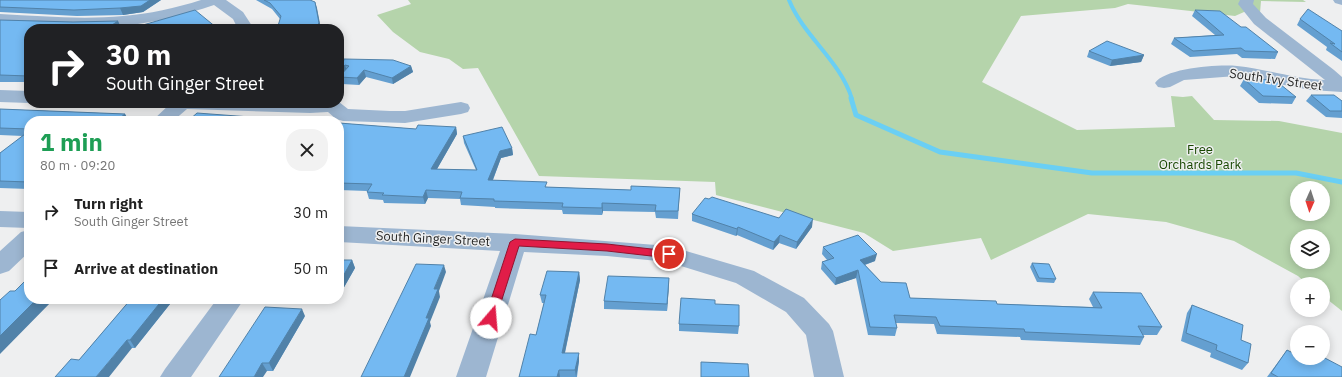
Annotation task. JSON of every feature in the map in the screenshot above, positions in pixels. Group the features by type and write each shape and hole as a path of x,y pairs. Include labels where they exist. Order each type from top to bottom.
{"street":[{"path":"0,19 98,22 123,21 176,12 216,0 240,18 245,24"},
{"path":"1247,0 1245,4 1260,21 1328,74 1342,87"},
{"name":"South Ivy Street","path":"1164,83 1180,75 1236,71 1311,85 1342,87"},
{"path":"0,96 24,97"},
{"path":"168,116 176,108"},
{"path":"334,108 343,116"},
{"path":"344,116 405,117 461,108"},
{"path":"0,219 24,220"},
{"name":"South Ginger Street","path":"344,234 515,242 669,254 745,277 796,304 819,331 829,377"},
{"path":"471,377 515,242"},
{"path":"0,265 24,243"},
{"path":"175,377 227,304"}],"green space":[{"name":"Free Orchards Park","path":"408,0 1303,0 1306,2 1261,1 1260,13 1244,12 1235,16 1128,4 1115,8 1021,16 982,82 1077,130 1175,127 1171,96 1192,96 1214,120 1279,121 1342,133 1342,311 1330,302 1330,277 1299,277 1234,241 1166,222 1088,214 991,260 981,238 893,251 864,233 716,195 715,182 539,176 478,68 463,69 449,59 420,52 393,32 377,15 411,4"}],"building":[{"path":"0,0 150,0 141,6 74,10 0,7"},
{"path":"264,0 310,0 315,2 319,23 279,24 281,16 270,3"},
{"path":"1308,9 1342,31 1342,52 1330,43 1335,44 1300,19"},
{"path":"195,10 212,24 146,24"},
{"path":"1195,10 1220,11 1241,27 1246,27 1278,52 1245,51 1241,48 1193,51 1174,38 1224,35"},
{"path":"0,20 73,22 118,21 114,24 24,24 24,76 0,75"},
{"path":"1107,41 1144,55 1112,60 1089,51"},
{"path":"344,59 393,60 411,66 392,78 364,70 357,78 344,77 344,72 349,66 344,66"},
{"path":"1244,79 1275,80 1296,97 1263,96"},
{"path":"1311,95 1334,95 1342,101 1342,111 1330,111"},
{"path":"0,109 125,114 122,116 24,116 24,129 0,128"},
{"path":"197,113 237,116 194,116"},
{"path":"344,123 416,129 418,125 456,127 431,169 477,170 463,136 502,127 512,148 500,151 488,180 547,182 545,187 631,190 631,186 680,188 678,211 655,211 656,205 602,203 602,208 562,207 563,203 494,201 494,199 460,198 462,192 426,190 423,197 382,195 384,193 367,192 372,184 344,183"},
{"path":"24,135 24,182 0,181 0,153"},
{"path":"712,197 779,218 786,209 813,219 797,242 780,235 774,242 738,227 737,229 692,214 705,198 709,199"},
{"path":"858,235 877,254 860,260 881,282 906,283 910,298 996,301 997,304 1102,308 1093,292 1141,293 1162,327 1138,326 1144,337 1025,332 1024,329 940,326 936,317 894,315 897,328 870,327 858,270 836,278 822,262 834,258 823,247"},
{"path":"344,260 352,260 344,275"},
{"path":"1032,263 1049,264 1056,279 1039,278"},
{"path":"416,264 444,265 434,289 438,289 426,318 429,318 404,377 361,377"},
{"path":"547,271 579,272 562,353 579,353 575,370 559,370 557,377 519,377 530,334 536,335 546,295 540,295"},
{"path":"608,276 669,278 667,304 604,301"},
{"path":"24,282 24,304 32,304 0,336 0,300 10,291 15,291"},
{"path":"681,298 715,300 715,304 739,305 739,326 679,324"},
{"path":"127,304 159,304 130,340 127,340 96,377 55,377 71,359 79,360"},
{"path":"1192,305 1243,325 1241,340 1251,344 1248,363 1216,350 1217,345 1186,333"},
{"path":"265,307 302,309 269,363 262,363 254,377 219,377"},
{"path":"1287,350 1290,352 1290,365 1330,365 1330,361 1342,367 1342,377 1278,377 1271,373"},
{"path":"701,362 748,364 749,377 701,377"}],"waterway":[{"path":"789,0 803,26 839,72 852,99"},
{"path":"851,98 856,115 940,152 1092,173 1296,173 1342,182"}],"route":[{"path":"491,318 515,242 669,254"}]}
